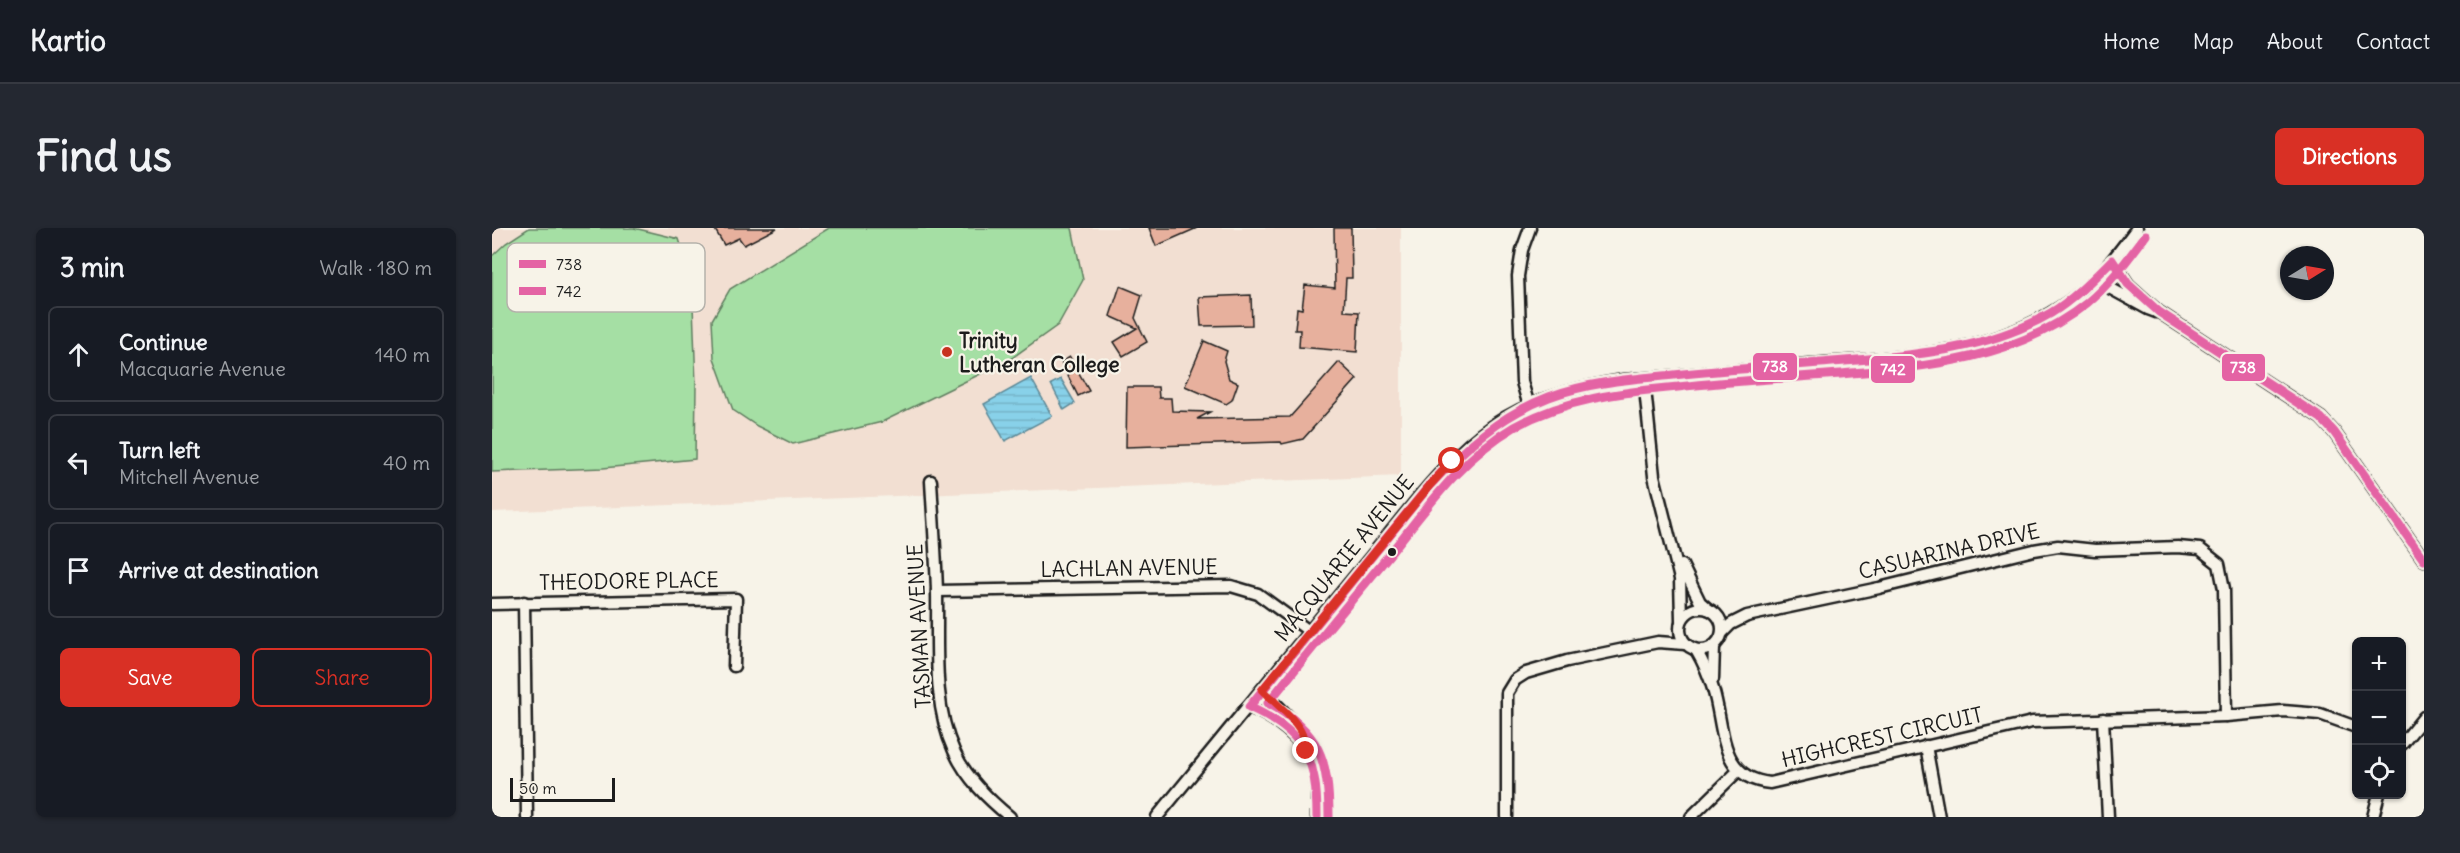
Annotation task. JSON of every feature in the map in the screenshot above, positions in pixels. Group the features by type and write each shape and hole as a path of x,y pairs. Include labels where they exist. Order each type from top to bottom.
{"street":[{"path":"1529,406 1522,382 1518,276 1522,250 1530,228"},
{"name":"MACQUARIE AVENUE","path":"1157,817 1430,485 1481,435 1529,406 1575,389 1644,378 1907,356 1973,346 2001,337 2069,301 2096,280 2137,228"},
{"path":"2112,260 2128,284 2159,312 2321,418 2334,432 2424,560"},
{"path":"2096,280 2148,309 2159,312"},
{"path":"1644,378 1654,476 1682,590 1680,623 1681,638 1685,644"},
{"name":"TASMAN AVENUE","path":"931,481 940,703 946,729 954,752 964,769 978,788 1010,817"},
{"path":"1670,540 1692,588 1720,622 1722,633 1714,646 1714,689 1726,745 1739,770 1691,817"},
{"name":"CASUARINA DRIVE","path":"1722,633 1731,624 1747,616 2058,546 2095,550 2178,547 2200,549 2219,564 2224,589 2226,716"},
{"name":"LACHLAN AVENUE","path":"937,591 1232,586 1258,594 1309,631"},
{"name":"THEODORE PLACE","path":"492,604 736,599 734,666"},
{"path":"524,602 527,817"},
{"path":"1658,642 1690,611 1695,609 1710,611"},
{"name":"CASUARINA DRIVE","path":"1710,611 1747,616"},
{"path":"1507,817 1506,693 1515,680 1526,673 1566,661 1658,642 1685,644 1702,651 1714,646"},
{"path":"1696,650 1714,689"},
{"path":"1262,690 1299,727 1305,739 1306,751 1315,775 1317,817"},
{"path":"1249,707 1282,727 1306,751"},
{"name":"HIGHCREST CIRCUIT","path":"1739,770 1751,779 1770,783 2032,722 2226,716 2283,711 2320,714 2352,726"},
{"path":"2406,739 2424,717"},
{"path":"2103,719 2108,817"},
{"path":"1926,746 1939,817"},
{"path":"2373,817 2378,799"}],"shaded area":[{"name":"Trinity Lutheran College","path":"492,228 1401,228 1401,476 492,512"}],"green space":[{"path":"529,228 634,228 679,239 680,243 507,243 507,312 693,312 696,385 695,459 603,468 492,472 492,256 506,243"},
{"path":"829,228 1072,228 1083,280 1058,325 1009,360 882,422 793,444 757,426 733,410 714,358 712,320 730,289"}],"water":[{"path":"1031,378 1052,416 1005,441 984,404"},
{"path":"1061,379 1075,403 1064,410 1051,384"}],"building":[{"path":"714,228 777,228 744,245 739,238 724,245"},
{"path":"1149,228 1197,228 1156,246"},
{"path":"1334,228 1351,228 1352,278 1346,278 1344,311 1359,312 1357,352 1299,347 1300,330 1295,330 1297,308 1302,309 1305,285 1335,288"},
{"path":"1120,286 1142,295 1135,318 1147,342 1123,356 1114,342 1137,328 1110,316"},
{"path":"1251,295 1252,325 1201,326 1199,297"},
{"path":"1204,341 1227,351 1224,361 1229,379 1238,383 1232,400 1226,404 1185,386"},
{"path":"1070,357 1089,391 1078,396 1061,362"},
{"path":"1339,362 1357,379 1303,439 1282,444 1281,442 1126,447 1127,387 1158,387 1159,398 1171,398 1172,411 1210,412 1197,419 1290,417"}],"transit line":[{"name":"742","path":"1329,817 1327,780 1318,750 1299,725 1268,703 1431,502 1461,469 1495,439 1533,417 1573,403 1615,394 1906,368 1970,357 2001,348 2031,337 2060,322 2087,303 2111,279 2146,235"},
{"name":"738","path":"1317,817 1314,778 1304,749 1283,726 1249,707 1430,485 1456,458 1499,423 1549,397 1595,385 1695,373 1898,356 1977,343 2027,325 2051,313 2075,295 2112,260 2128,284 2159,312 2321,418 2334,432 2424,560"}],"place":[{"name":"Trinity Lutheran College","path":"947,352"}],"route":[{"path":"1306,751 1305,739 1299,727 1262,690 1452,461"}]}
